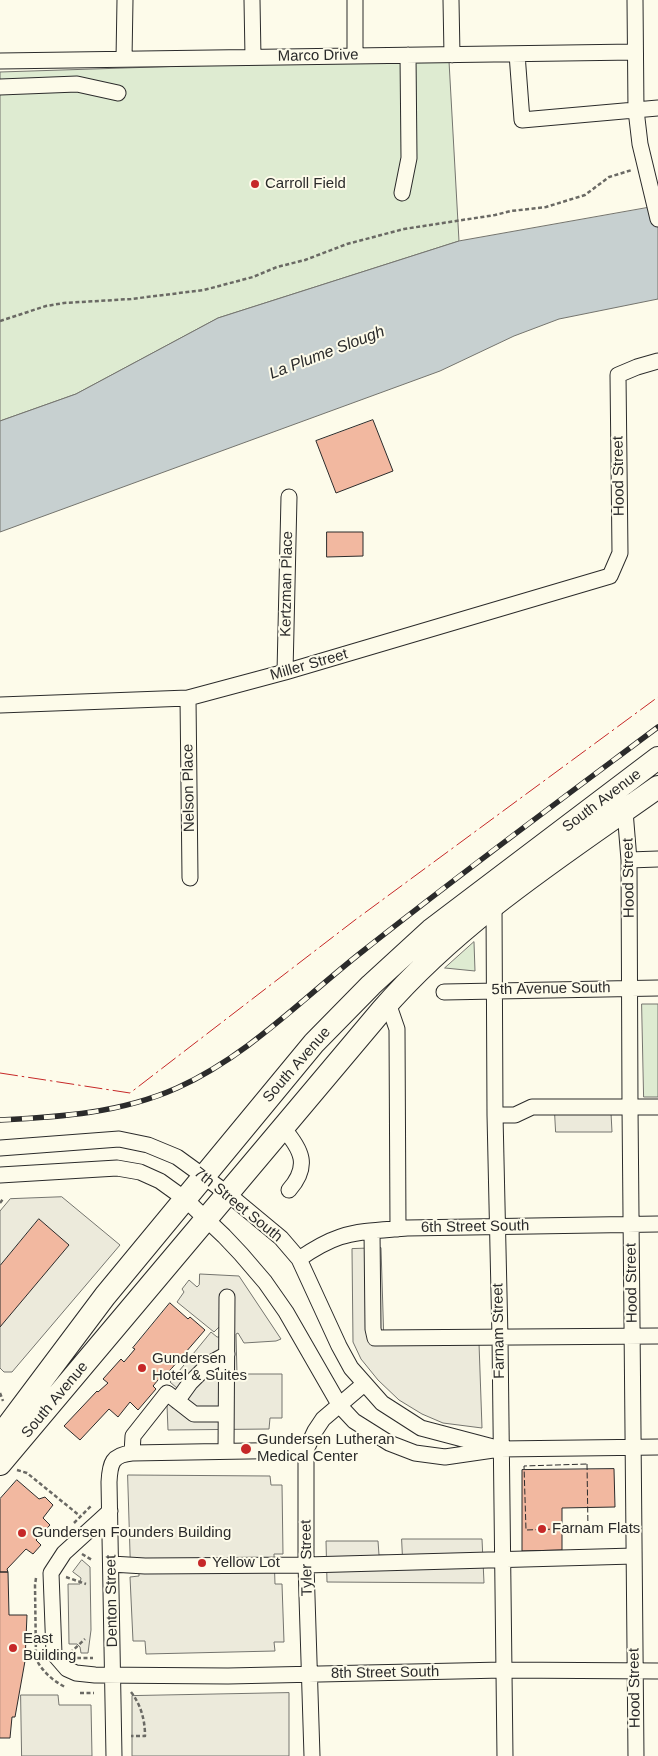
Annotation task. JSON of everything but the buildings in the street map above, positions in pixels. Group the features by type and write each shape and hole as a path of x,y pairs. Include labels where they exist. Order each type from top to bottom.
{"highway":[{"name":"South Avenue","path":"0,1436 100,1303 314,1043 371,985 431,930 658,758"},
{"name":"South Avenue","path":"6,1466 207,1219 388,1003 424,966 494,906 658,787"}],"street":[{"path":"124,59 125,0"},
{"path":"252,0 253,57"},
{"path":"355,0 355,56"},
{"path":"451,0 452,55"},
{"path":"634,0 636,110 640,144 658,219"},
{"name":"Marco Drive","path":"0,60 635,52"},
{"path":"517,54 522,120 658,108"},
{"path":"402,193 409,158 408,55"},
{"path":"76,59 77,84"},
{"path":"0,87 77,84 118,92"},
{"name":"Hood Street","path":"610,576 620,554 618,375 658,361"},
{"name":"Kertzman Place","path":"285,672 289,496"},
{"name":"Miller Street","path":"0,705 188,698 285,672 610,576"},
{"name":"Nelson Place","path":"188,698 190,878"},
{"name":"Hood Street","path":"625,810 629,860 636,1756"},
{"path":"629,860 658,859"},
{"name":"Farnam Street","path":"494,906 496,1226 500,1338 505,1756"},
{"name":"5th Avenue South","path":"444,992 658,988"},
{"path":"388,1003 397,1029 398,1229"},
{"path":"495,1115 515,1115 532,1107 658,1107"},
{"path":"283,1128 294,1140 301,1154 302,1165 298,1180 289,1190"},
{"name":"7th Street South","path":"0,1148 119,1139 148,1145 177,1157 228,1194 281,1238 299,1259 351,1368 382,1403 421,1428 500,1449"},
{"name":"7th Street South","path":"0,1175 117,1168 140,1172 160,1181 185,1199 230,1242 270,1289 286,1312 340,1406 354,1420 389,1443 415,1453 445,1457 500,1449 658,1447"},
{"name":"6th Street South","path":"299,1259 316,1248 340,1237 372,1231 496,1226 658,1224"},
{"path":"372,1231 373,1329 375,1338 658,1336"},
{"path":"226,1452 227,1297"},
{"path":"177,1401 190,1383 209,1364 227,1354"},
{"name":"Tyler Street","path":"312,1756 306,1565 306,1450 314,1431 323,1420 364,1384"},
{"path":"226,1414 194,1414 167,1394 133,1436 128,1454 306,1450"},
{"name":"Denton Street","path":"114,1756 110,1466 113,1460 128,1454"},
{"name":"8th Street South","path":"110,1511 64,1553 51,1573 54,1654 67,1669 76,1673 228,1676 503,1670 658,1671"},
{"path":"111,1564 145,1566 306,1565 634,1556"}],"path":[{"path":"0,321 46,306 64,303 131,299 204,290 253,277 347,244 404,228 546,207 585,195 609,177 634,170"},
{"path":"0,1203 3,1199"},
{"path":"6,1466 27,1473 80,1516"},
{"path":"76,1558 86,1548"},
{"path":"81,1553 92,1560"},
{"path":"62,1582 67,1569"},
{"path":"63,1576 86,1584"},
{"path":"65,1658 85,1639"},
{"path":"74,1658 93,1658"},
{"path":"131,1692 137,1700 145,1722 145,1736 131,1736"},
{"path":"80,1693 94,1693"}],"green space":[{"path":"449,61 459,241 218,318 76,394 0,421 0,72 310,62"},
{"path":"474,942 475,971 445,968"},
{"path":"642,1004 658,1004 658,1097 644,1097"}],"shaded area":[{"path":"555,1113 611,1113 612,1132 556,1132"},
{"path":"62,1197 120,1245 12,1372 4,1372 0,1368 0,1211 10,1199"},
{"path":"381,1248 384,1344 479,1343 482,1428 443,1423 422,1414 399,1400 378,1380 361,1359 353,1342 352,1249"},
{"path":"200,1274 239,1276 281,1339 244,1343 238,1333 236,1334 237,1374 282,1374 282,1418 270,1418 269,1429 168,1430 167,1405 178,1389 170,1382 211,1332 220,1337 220,1326 214,1332 177,1302 184,1292 182,1289 189,1280 197,1287 199,1285"},
{"name":"Yellow Lot","path":"128,1475 270,1476 271,1485 282,1485 283,1554 274,1554 275,1584 282,1584 284,1642 274,1642 275,1651 146,1654 145,1641 133,1641 130,1577 139,1576 139,1573 131,1572"},
{"path":"402,1539 482,1539 484,1583 327,1582 326,1541 378,1541 379,1555 402,1556"},
{"path":"82,1560 90,1567 91,1630 88,1653 81,1653 80,1647 77,1644 69,1644 68,1584 80,1584 81,1578 73,1572"},
{"path":"289,1693 289,1756 132,1756 132,1696"},
{"path":"21,1695 58,1695 59,1705 91,1705 92,1756 22,1756"}],"water":[{"name":"La Plume Slough","path":"658,206 658,299 559,319 514,336 440,371 0,532 0,421 76,394 218,318 459,241"}],"railway":[{"path":"0,1120 68,1115 112,1108 156,1096 203,1075 251,1043 399,922 658,727"}],"fence":[{"path":"587,1464 588,1528 526,1530 524,1466 587,1464"}],"power":[{"path":"0,1073 130,1093 355,920 658,697"}],"place":[{"name":"Carroll Field","path":"255,184"},
{"name":"Gundersen Hotel & Suites","path":"142,1368"},
{"name":"Gundersen Lutheran Medical Center","path":"246,1449"},
{"name":"Farnam Flats","path":"542,1529"},
{"name":"Gundersen Founders Building","path":"22,1533"},
{"name":"Yellow Lot","path":"202,1563"},
{"name":"East Building","path":"13,1648"}]}
